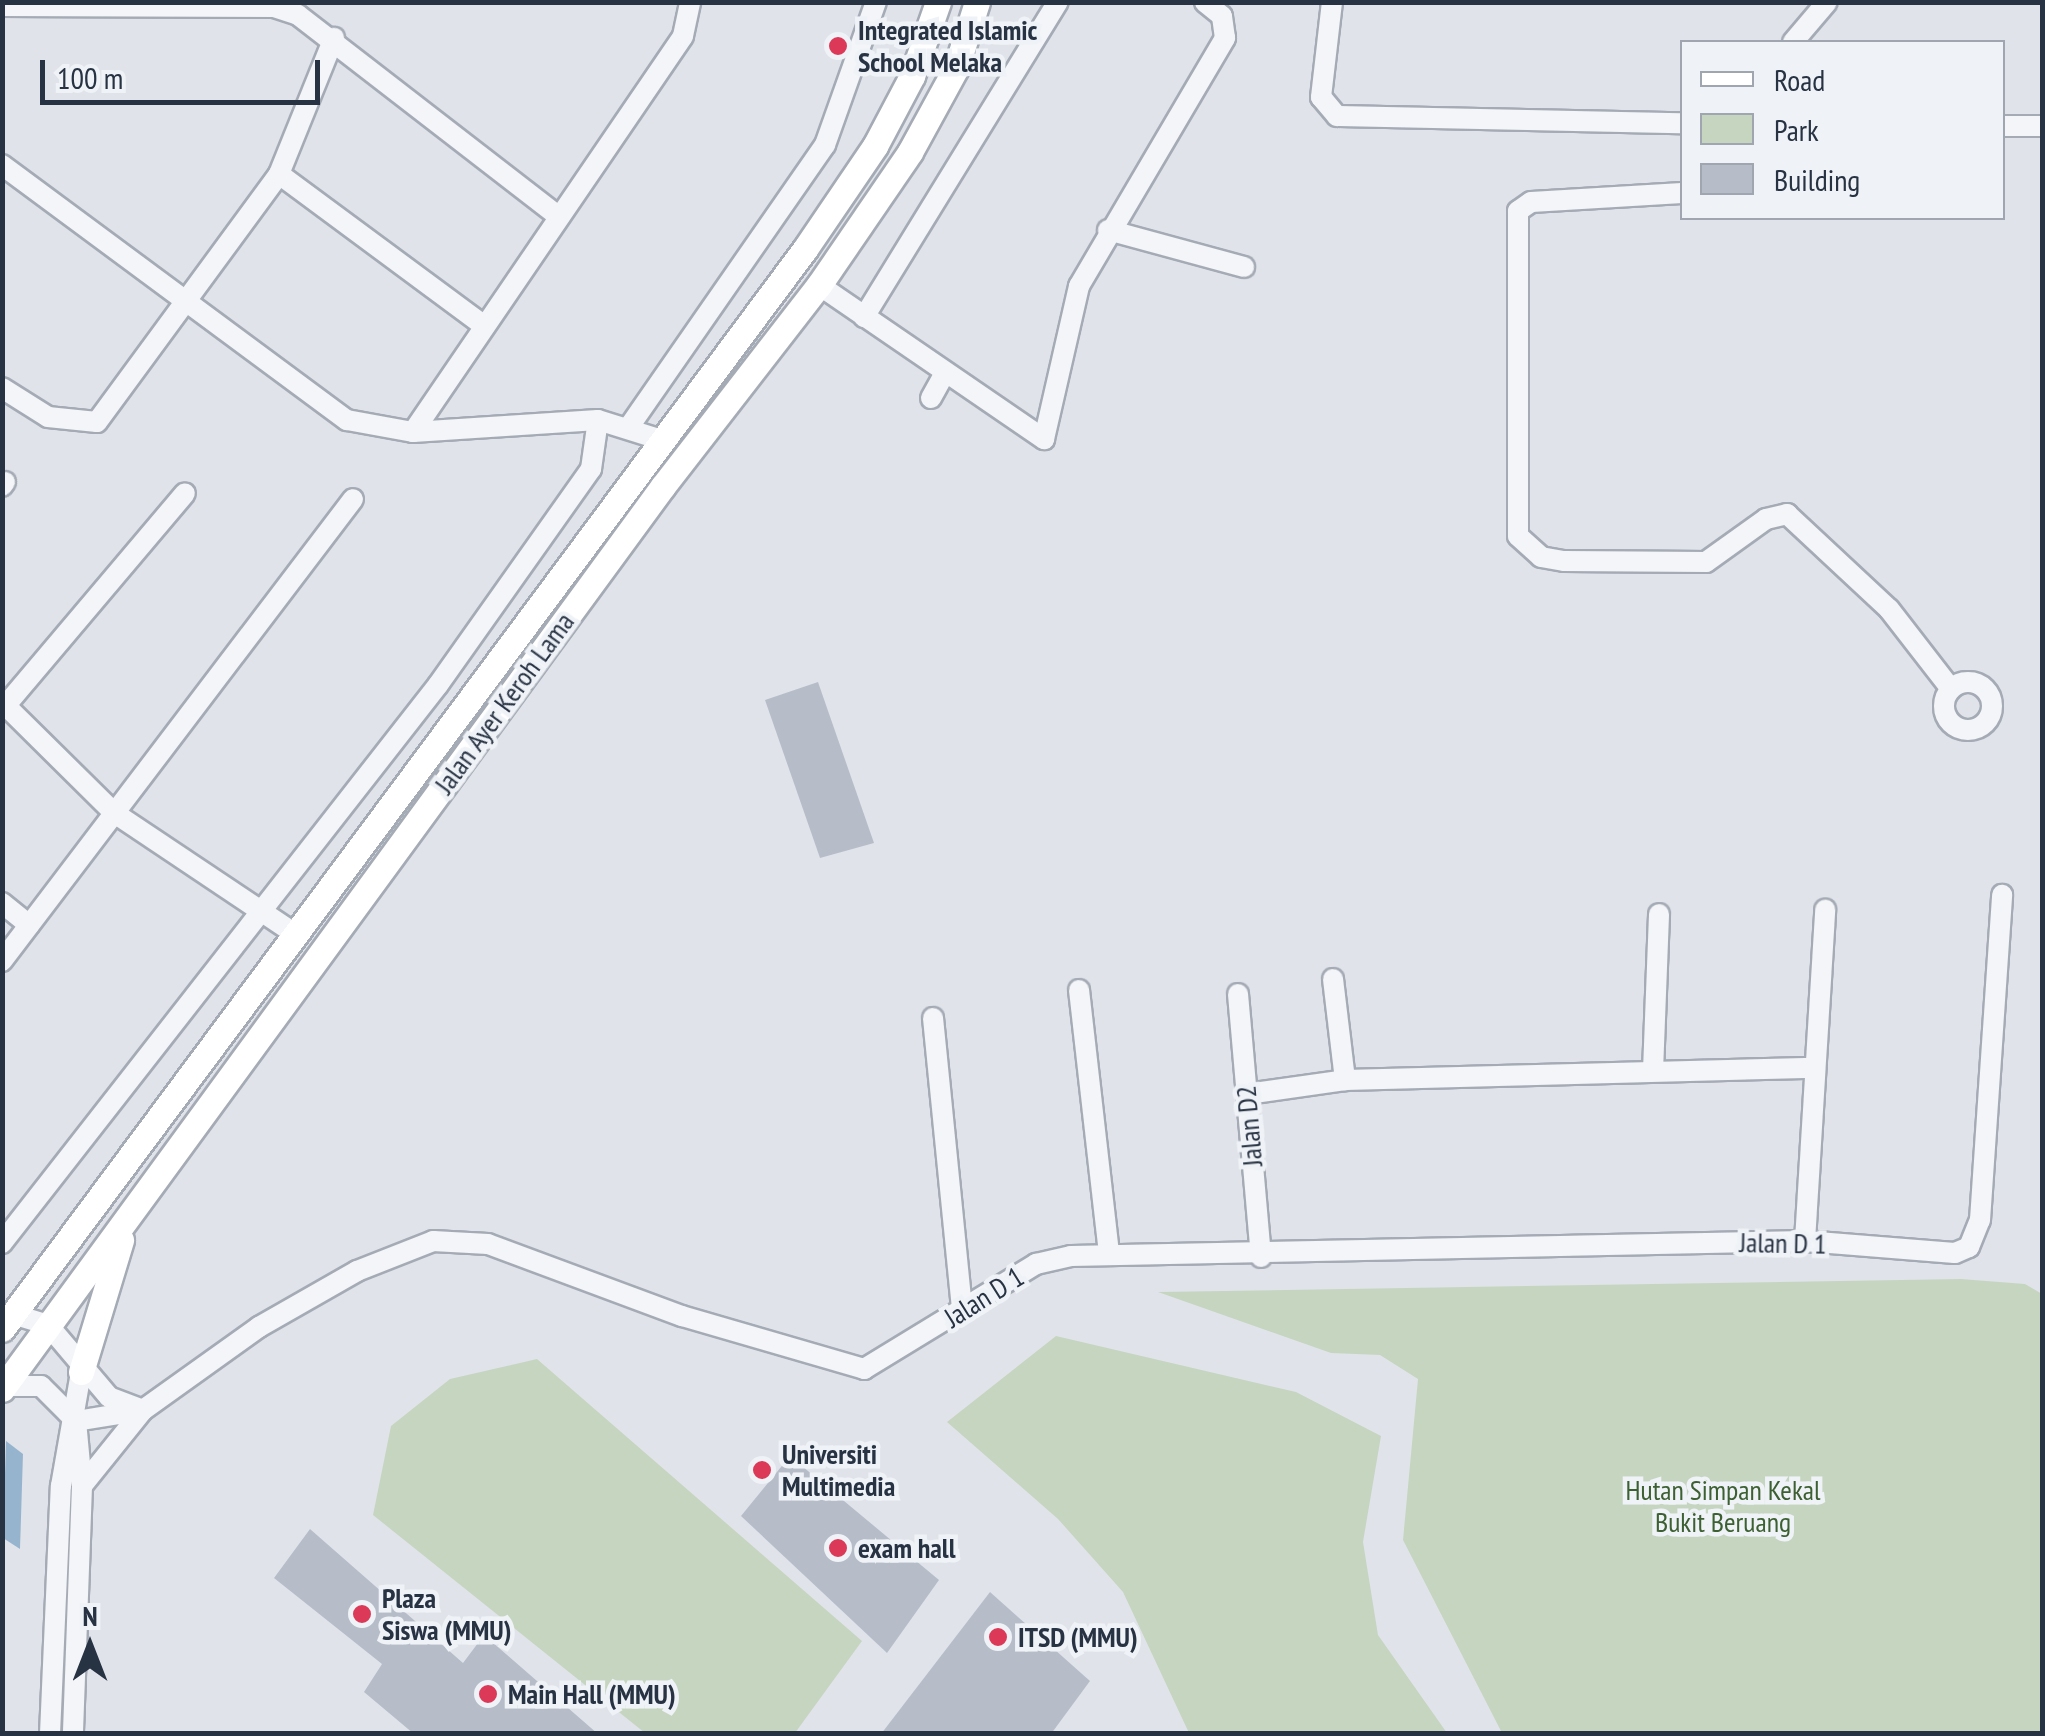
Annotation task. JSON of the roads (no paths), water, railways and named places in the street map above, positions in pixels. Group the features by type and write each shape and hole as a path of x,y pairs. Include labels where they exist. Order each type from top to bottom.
{"main road":[{"name":"Jalan Ayer Keroh Lama","path":"5,1326 662,440 875,146 912,76 938,2"},
{"name":"Jalan Ayer Keroh Lama","path":"4,1387 254,1050 386,864 819,285 910,152 956,68 977,2"},
{"path":"254,1050 256,1028 294,974 295,934 321,932 386,864"},
{"path":"82,1372 126,1221"}],"street":[{"path":"412,432 482,324 683,36 690,2"},
{"path":"631,424 824,145 876,2"},
{"path":"864,317 1058,2"},
{"path":"819,285 944,375 1041,430 1079,286 1108,230 1225,38 1222,16 1205,2"},
{"path":"1332,2 1321,97 1338,116 1680,123"},
{"path":"1795,40 1827,2"},
{"path":"2,6 274,6 334,38 558,215"},
{"path":"2,388 48,417 98,422 184,296 278,174 334,38"},
{"path":"2005,126 2042,126"},
{"path":"2,165 347,420 412,432 598,420 631,424 662,440"},
{"path":"278,174 482,324"},
{"path":"1680,193 1531,202 1518,211 1518,536 1541,557 1564,561 1706,562 1766,519 1787,514 1889,610 1950,689"},
{"path":"1108,230 1244,267"},
{"path":"931,398 944,375"},
{"path":"2,1243 258,907 438,685 579,489 591,469 598,420"},
{"path":"186,493 4,703 113,812 295,934"},
{"path":"2,961 353,499"},
{"name":"Jalan D 1","path":"76,1420 143,1410 258,1327 371,1264 434,1241 488,1244 850,1369 877,1364 1036,1264 1109,1254 1260,1257 1805,1241 1955,1252 1969,1247 1980,1220 2002,896"},
{"path":"2,902 29,925"},
{"path":"1805,1241 1825,910"},
{"path":"1654,1070 1660,914"},
{"path":"1333,979 1345,1080"},
{"path":"1079,990 1109,1254"},
{"name":"Jalan D2","path":"1238,994 1260,1257"},
{"path":"933,1018 962,1311"},
{"path":"1247,1094 1345,1080 1815,1068"},
{"path":"5,1326 19,1316 48,1325 82,1372 109,1396 143,1410 82,1486"},
{"path":"50,1734 60,1486 76,1420 82,1372"},
{"path":"4,1387 41,1386 76,1420 82,1486 73,1734"}],"water":[{"path":"6,1441 23,1454 20,1549 3,1538"}],"place":[{"name":"Integrated Islamic School Melaka","path":"838,46"},
{"name":"Universiti Multimedia","path":"762,1470"},
{"name":"exam hall","path":"838,1548"},
{"name":"Plaza Siswa (MMU)","path":"362,1614"},
{"name":"ITSD (MMU)","path":"998,1637"},
{"name":"Main Hall (MMU)","path":"488,1694"}],"park label":[{"name":"Hutan Simpan Kekal Bukit Beruang","path":"1723,1506"}]}
